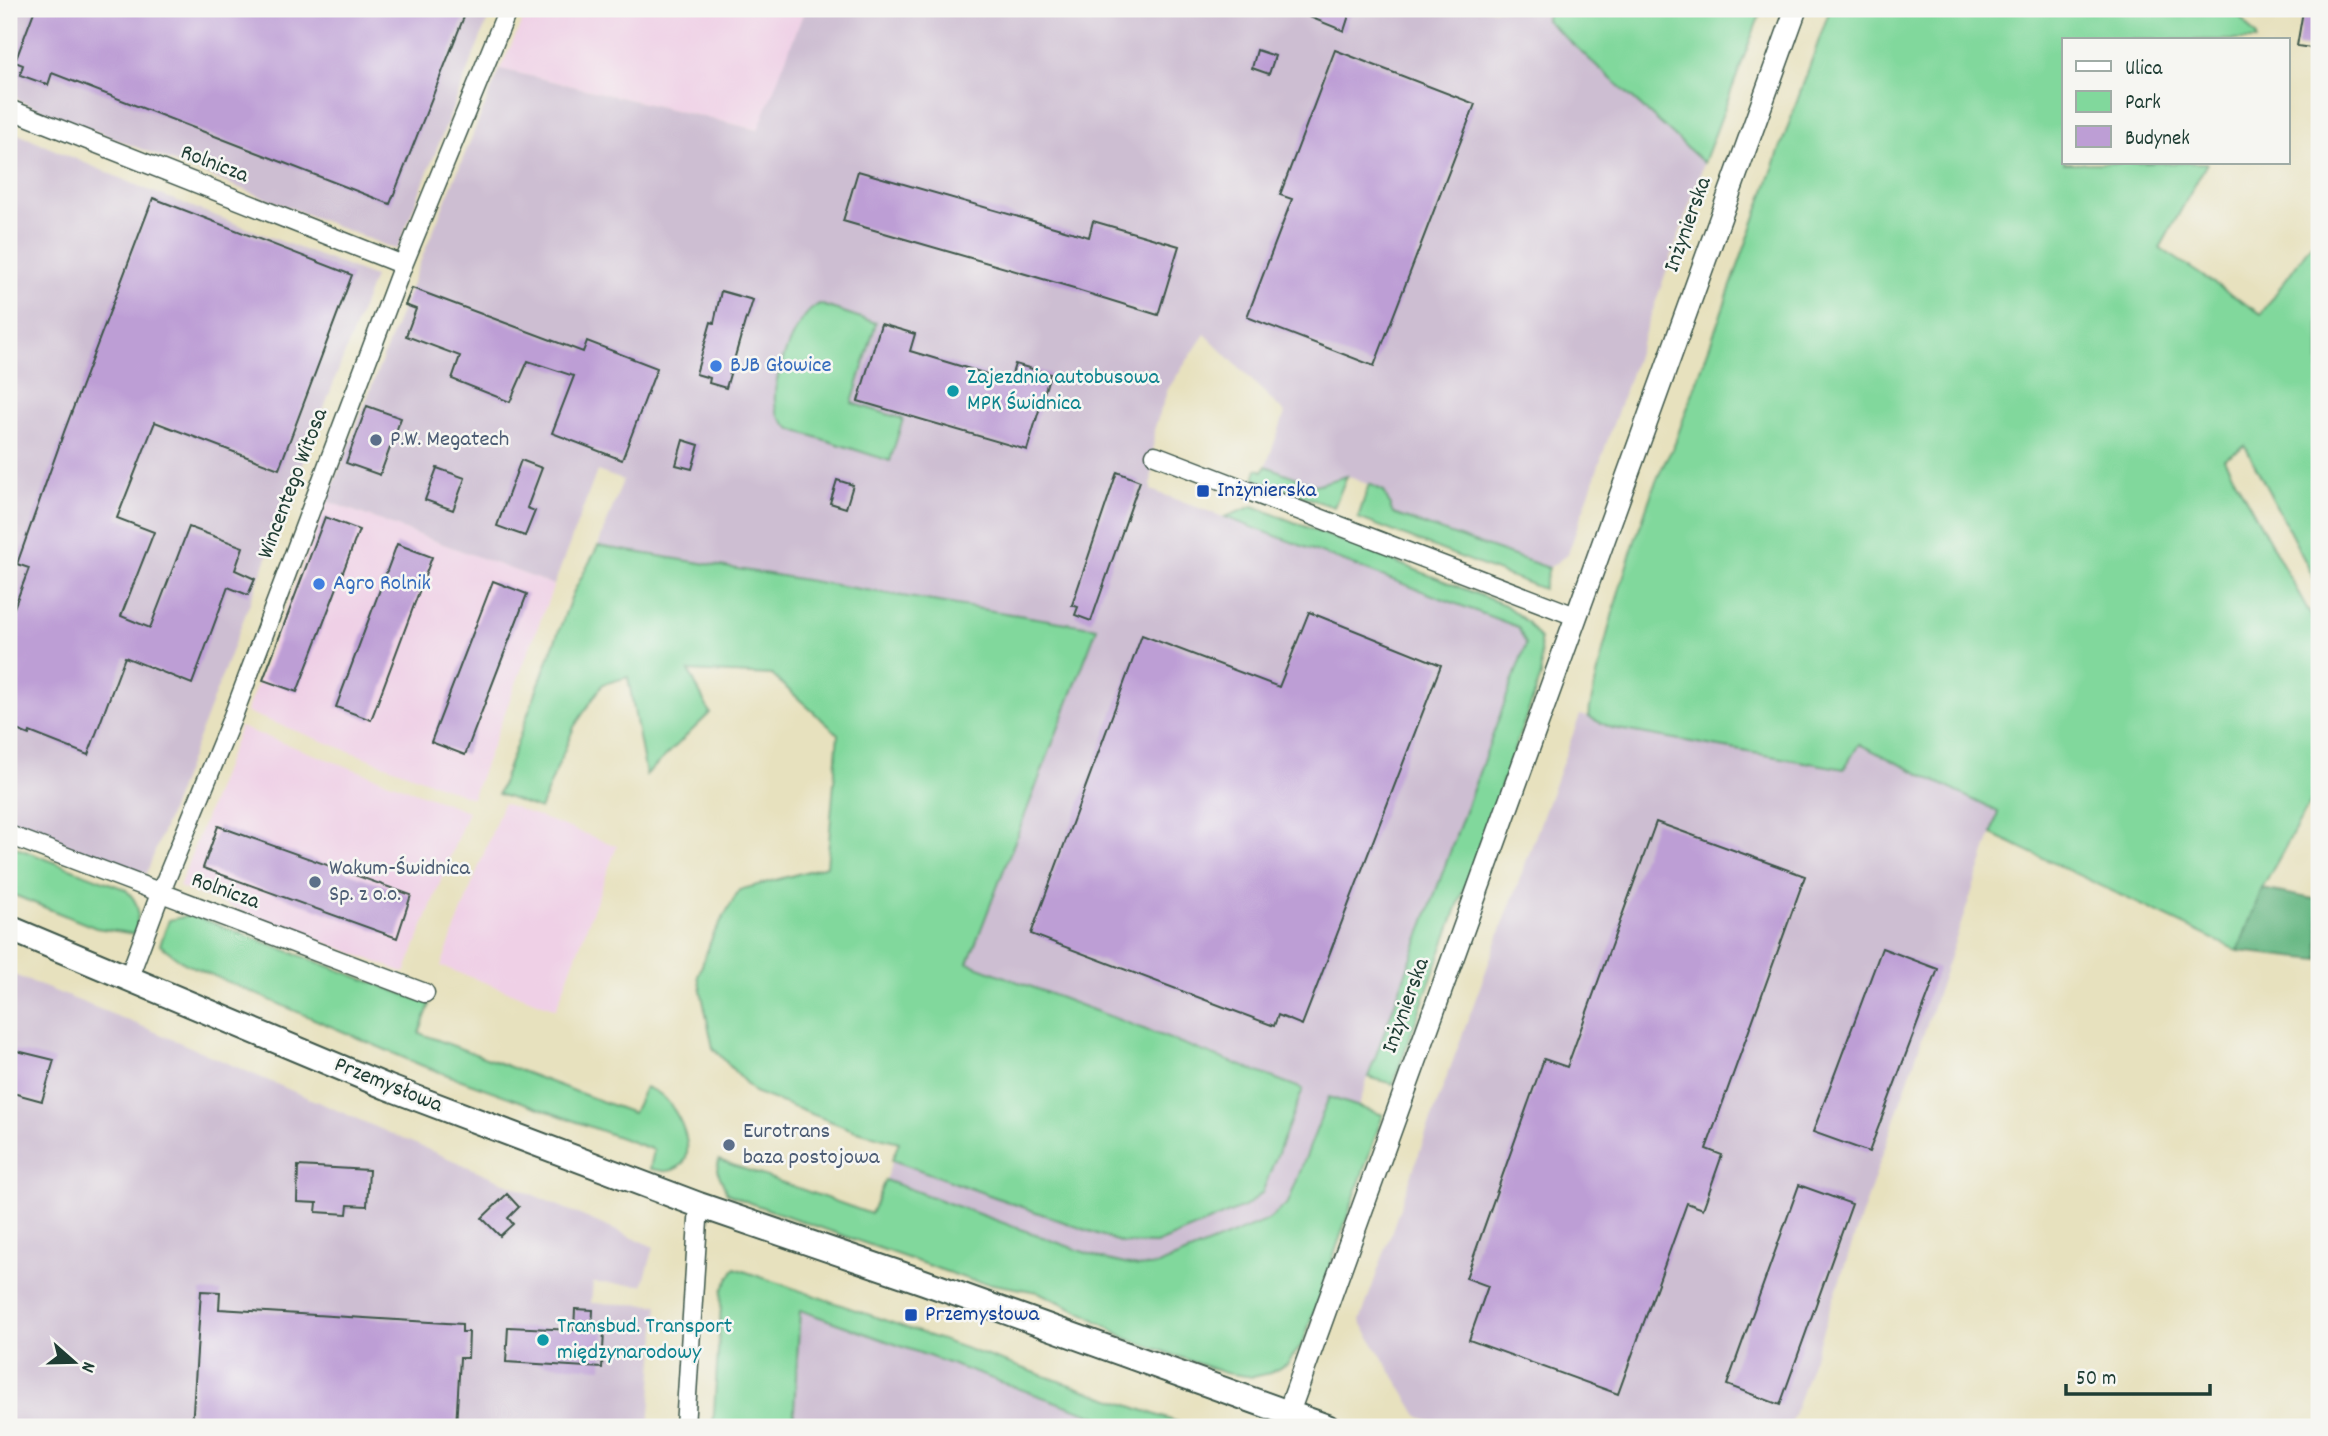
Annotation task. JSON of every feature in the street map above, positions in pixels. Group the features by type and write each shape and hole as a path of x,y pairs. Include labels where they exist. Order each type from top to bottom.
{"main road":[{"name":"Przemysłowa","path":"9,928 387,1087 699,1205 924,1282 1326,1427"}],"street":[{"name":"Wincentego Witosa","path":"130,977 160,894 233,716 403,265 508,9"},
{"name":"Inżynierska","path":"1288,1413 1796,9"},
{"name":"Rolnicza","path":"9,109 403,265"},
{"path":"1155,455 1575,617"},
{"name":"Rolnicza","path":"9,835 425,993"},
{"path":"685,1427 699,1205"}],"shaded area":[{"path":"9,9 492,9 397,250 19,101 9,87"},
{"path":"528,9 805,9 759,130 500,69"},
{"path":"805,9 1551,9 1545,19 1704,163 1568,554 1549,568 1393,514 1384,491 1347,476 1315,485 1266,466 1285,413 1205,334 1168,389 1154,430 1151,490 1519,627 1526,644 1359,1107 1204,1333 872,1214 1097,628 598,546 623,480 597,471 554,585 327,501 423,255 500,69 758,130"},
{"path":"9,130 143,188 374,277 146,875 9,824"},
{"path":"327,501 554,585 472,798 246,712"},
{"path":"1580,715 1858,744 1999,812 1790,1427 1450,1427 1419,1417 1360,1321"},
{"path":"240,727 468,811 405,973 179,887"},
{"path":"503,803 617,846 556,1009 441,966"},
{"path":"9,973 137,1024 654,1247 643,1285 593,1283 591,1303 658,1305 649,1427 9,1427"},
{"path":"800,1309 969,1371 1126,1427 793,1427"}],"green space":[{"path":"1551,9 1762,9 1704,163 1545,19"},
{"path":"1830,9 2233,9 2256,38 2062,38 2062,164 2206,164 2160,248 2261,314 2319,233 2319,588 2245,446 2224,459 2319,630 2319,786 2262,889 2238,951 1992,834 1998,812 1859,744 1844,769 1612,728 1588,717 1626,567 1656,482 1673,448"},
{"path":"819,304 876,323 852,403 903,419 890,461 791,429 778,415 775,390 787,348 800,323"},
{"path":"1266,466 1315,485 1347,476 1334,507 1254,479 1257,469 1263,471"},
{"path":"1369,484 1384,491 1393,514 1549,568 1543,589 1358,518"},
{"path":"1253,506 1505,605 1527,622 1540,639 1541,676 1393,1084 1368,1077 1526,644 1518,627 1225,517"},
{"path":"598,546 1097,628 968,963 1303,1089 1262,1193 1246,1206 1156,1244 1122,1243 892,1160 899,1142 853,1130 754,1092 713,1048 698,976 713,935 739,890 827,866 838,734 772,675 689,671 710,713 646,775 628,677 603,684 574,727 540,809 498,794 573,593"},
{"path":"9,845 125,889 136,905 136,934 96,928 9,893"},
{"path":"2262,889 2319,900 2319,960 2238,951"},
{"path":"192,915 430,1004 419,1033 633,1113 645,1087 657,1092 675,1111 681,1123 686,1136 685,1159 679,1167 667,1171 650,1169 654,1150 423,1066 184,963 160,945 169,920"},
{"path":"1329,1097 1383,1115 1303,1343 1287,1364 1270,1373 1253,1377 1225,1373 1128,1339 1083,1313 1038,1292 970,1280 750,1203 727,1193 717,1170 719,1160 871,1214 885,1180 1103,1259 1138,1267 1158,1265 1268,1220 1288,1203"},
{"path":"735,1268 1191,1427 1126,1427 800,1310 793,1427 713,1427 722,1290"}],"building":[{"path":"35,9 467,9 390,204 52,73 48,85 20,75 23,65 15,62"},
{"path":"1290,9 1351,9 1344,31"},
{"path":"2303,11 2319,13 2319,49 2297,46"},
{"path":"1257,50 1275,56 1269,74 1252,68"},
{"path":"1335,50 1475,104 1374,366 1247,317 1292,199 1280,195"},
{"path":"858,171 1089,237 1093,221 1179,246 1158,315 843,221"},
{"path":"153,198 352,275 279,469 155,422 117,518 154,532 121,616 150,628 189,527 243,547 235,570 255,579 248,595 228,587 192,684 125,657 88,755 30,732 29,735 9,727 9,621 29,568 17,564"},
{"path":"412,288 583,352 587,341 657,368 622,460 552,433 574,376 528,361 510,402 452,379 460,356 406,336 416,309 405,305"},
{"path":"721,291 753,300 726,388 709,383 710,378 696,374 711,322 714,323"},
{"name":"Zajezdnia autobusowa MPK Świdnica","path":"881,324 915,334 910,351 1010,381 1015,364 1050,374 1027,450 858,401"},
{"path":"367,406 401,418 380,475 346,463"},
{"path":"683,440 699,445 692,469 676,465"},
{"path":"521,460 542,468 527,508 535,511 525,536 497,526"},
{"path":"437,468 465,478 453,510 425,500"},
{"path":"1117,472 1140,481 1091,621 1075,615 1078,607 1072,605"},
{"path":"837,480 853,485 846,508 830,503"},
{"path":"325,517 359,530 297,692 263,680"},
{"path":"397,544 432,557 371,720 336,707"},
{"path":"493,581 527,594 465,755 431,742"},
{"path":"1309,612 1441,665 1302,1025 1278,1015 1274,1026 1031,934 1142,635 1279,687"},
{"path":"1656,822 1805,876 1706,1149 1722,1155 1703,1209 1687,1203 1618,1394 1469,1340 1488,1286 1466,1278 1544,1059 1567,1067"},
{"path":"218,826 411,895 397,938 203,868"},
{"path":"1882,948 1938,969 1869,1152 1813,1132"},
{"path":"9,1049 54,1060 42,1101 9,1092"},
{"path":"298,1166 369,1170 367,1206 348,1205 347,1214 316,1212 317,1203 297,1202"},
{"path":"1799,1185 1852,1204 1780,1405 1727,1385"},
{"path":"507,1194 519,1207 508,1218 513,1224 500,1236 482,1218"},
{"path":"201,1291 220,1292 219,1309 462,1324 462,1332 469,1332 468,1358 460,1358 456,1427 192,1427"},
{"name":"Transbud. Transport międzynarodowy","path":"575,1309 593,1310 592,1332 604,1332 602,1368 506,1362 508,1327 574,1330"}],"place":[{"name":"BJB Głowice","path":"716,366"},
{"name":"Zajezdnia autobusowa MPK Świdnica","path":"953,391"},
{"name":"P.W. Megatech","path":"376,440"},
{"name":"Inżynierska","path":"1203,491"},
{"name":"Agro Rolnik","path":"319,584"},
{"name":"Wakum-Świdnica Sp. z o.o.","path":"315,882"},
{"name":"Eurotrans baza postojowa","path":"729,1145"},
{"name":"Przemysłowa","path":"911,1315"},
{"name":"Transbud. Transport międzynarodowy","path":"543,1340"}]}
